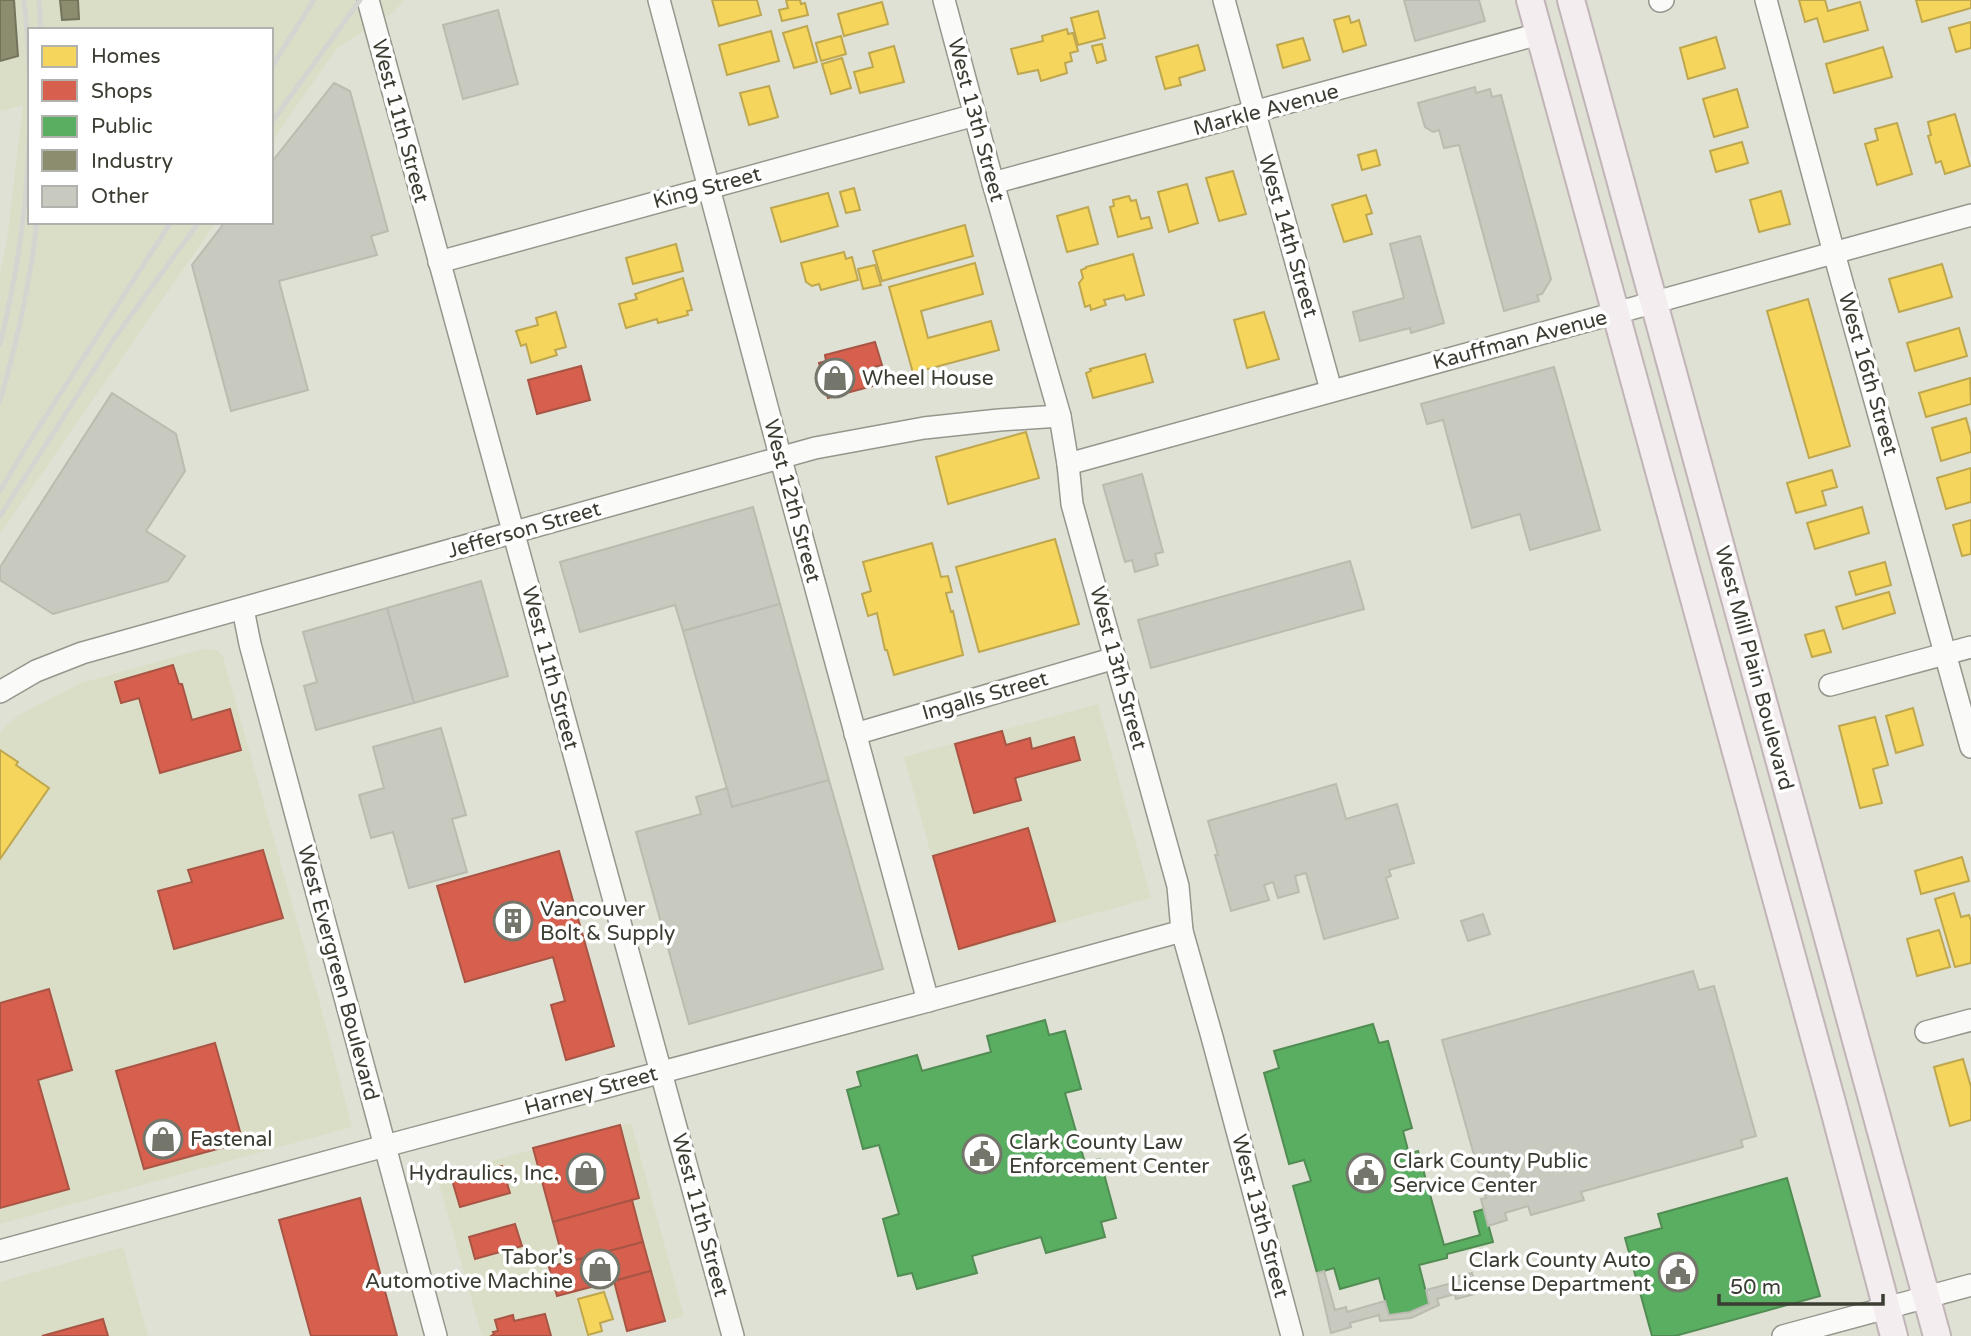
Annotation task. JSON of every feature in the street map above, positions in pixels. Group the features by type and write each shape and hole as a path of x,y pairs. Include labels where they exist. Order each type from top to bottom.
{"main road":[{"name":"West Mill Plain Boulevard","path":"1530,0 1894,1336"},
{"name":"West Mill Plain Boulevard","path":"1571,0 1937,1336"}],"street":[{"name":"West 11th Street","path":"368,0 733,1336"},
{"name":"West 12th Street","path":"659,0 928,1001"},
{"name":"West 13th Street","path":"944,0 1060,416 1072,504 1178,886 1181,931 1292,1336"},
{"name":"West 14th Street","path":"1224,0 1331,390"},
{"name":"West 16th Street","path":"1766,0 1971,747"},
{"name":"Markle Avenue","path":"993,183 1254,114 1539,34"},
{"name":"King Street","path":"439,262 975,115"},
{"name":"Kauffman Avenue","path":"1068,464 1971,215"},
{"name":"Jefferson Street","path":"0,692 36,671 82,653 815,448 924,428 1060,416"},
{"name":"West Evergreen Boulevard","path":"243,609 250,644 436,1336"},
{"path":"1830,685 1971,647"},
{"name":"Ingalls Street","path":"855,734 1115,658"},
{"name":"Harney Street","path":"0,1251 1181,931"},
{"path":"1926,1032 1971,1020"},
{"path":"1783,1336 1971,1285"}],"shaded area":[{"path":"0,0 404,0 394,12 337,48 273,140 273,28 28,28 28,224 215,224 0,534 0,273 7,240 23,105 0,111"},
{"path":"203,649 217,650 223,657 352,1127 0,1224 0,732 17,716 81,683"},
{"path":"1098,704 1151,898 958,951 904,757"},
{"path":"631,1123 684,1316 626,1332 612,1284 575,1294 586,1336 482,1336 437,1176"},
{"path":"123,1247 148,1336 0,1336 0,1282"}],"building: Homes":[{"path":"712,0 757,0 761,15 719,26"},
{"path":"786,0 800,0 801,4 805,3 808,15 782,21 779,10 788,8"},
{"path":"1799,0 1825,0 1828,11 1860,2 1868,30 1824,42 1817,18 1805,22"},
{"path":"1916,0 1971,0 1971,8 1922,22"},
{"path":"882,2 888,24 844,36 838,14"},
{"path":"1098,11 1105,38 1078,45 1071,18"},
{"path":"1349,16 1351,23 1359,20 1366,45 1343,52 1334,20"},
{"path":"1971,22 1971,48 1956,52 1949,28"},
{"path":"807,26 817,62 794,68 783,33"},
{"path":"1067,29 1068,34 1073,33 1078,51 1070,53 1072,61 1065,63 1067,73 1041,81 1038,70 1018,74 1011,49 1043,41 1042,36"},
{"path":"771,31 779,61 727,75 719,45"},
{"path":"841,36 846,54 821,61 816,43"},
{"path":"1716,37 1725,68 1688,79 1680,48"},
{"path":"1303,38 1310,60 1283,68 1277,45"},
{"path":"1102,44 1106,60 1097,63 1092,46"},
{"path":"1198,45 1205,70 1179,78 1181,85 1165,89 1156,57"},
{"path":"894,46 904,82 860,93 854,72 873,67 869,53"},
{"path":"1883,47 1892,77 1834,93 1826,64"},
{"path":"842,58 851,88 831,94 822,64"},
{"path":"769,86 778,117 749,125 740,93"},
{"path":"1737,89 1748,127 1714,137 1703,99"},
{"path":"1955,114 1970,166 1945,174 1941,161 1936,163 1928,136 1931,135 1928,122"},
{"path":"1897,123 1912,174 1877,185 1865,144 1878,140 1875,129"},
{"path":"1742,142 1748,163 1716,172 1710,151"},
{"path":"1376,150 1380,165 1362,170 1358,155"},
{"path":"1233,171 1246,214 1219,221 1206,178"},
{"path":"1187,184 1198,223 1169,232 1158,192"},
{"path":"854,188 860,210 846,213 840,192"},
{"path":"1781,191 1790,224 1759,232 1750,200"},
{"path":"828,193 838,226 781,242 771,208"},
{"path":"1366,195 1372,213 1366,215 1372,234 1344,242 1332,205"},
{"path":"1129,196 1131,201 1136,200 1141,219 1149,217 1152,228 1118,237 1110,207 1114,206 1113,200"},
{"path":"1088,207 1098,244 1067,252 1057,216"},
{"path":"965,225 973,256 882,281 873,251"},
{"path":"676,244 683,271 633,284 626,258"},
{"path":"844,252 846,259 852,257 858,280 821,290 819,284 812,286 806,282 801,263"},
{"path":"1133,254 1144,295 1126,300 1124,295 1104,300 1106,305 1091,310 1090,305 1085,307 1079,283 1083,278 1081,270"},
{"path":"975,263 983,294 921,311 928,338 991,321 999,350 913,373 889,287"},
{"path":"1942,264 1952,297 1899,312 1889,279"},
{"path":"875,265 881,285 863,289 858,269"},
{"path":"683,278 692,310 687,311 688,315 658,323 657,319 626,328 619,304 637,299 635,294"},
{"path":"1808,299 1850,446 1809,458 1767,311"},
{"path":"556,312 566,347 555,350 557,355 531,363 526,344 521,346 516,331 538,325 536,318"},
{"path":"1264,312 1279,359 1247,368 1234,320"},
{"path":"1959,328 1967,356 1915,371 1907,343"},
{"path":"1145,354 1153,382 1093,398 1086,373 1091,371 1090,369"},
{"path":"1970,378 1971,404 1926,417 1919,393"},
{"path":"1966,418 1971,436 1971,452 1941,461 1932,428"},
{"path":"1026,432 1039,478 948,504 936,457"},
{"path":"1971,468 1971,502 1946,509 1937,478"},
{"path":"1832,470 1837,487 1822,491 1826,505 1796,513 1787,483"},
{"path":"1862,507 1869,533 1815,549 1807,523"},
{"path":"1971,520 1971,554 1962,556 1953,525"},
{"path":"1055,539 1079,624 979,652 956,567"},
{"path":"932,543 941,577 948,576 952,592 946,593 963,655 894,675 877,613 868,616 862,594 871,591 863,562"},
{"path":"1885,562 1891,585 1856,595 1849,572"},
{"path":"1889,592 1895,613 1843,629 1836,607"},
{"path":"1824,630 1831,652 1812,657 1805,635"},
{"path":"1913,708 1923,745 1896,753 1886,716"},
{"path":"1875,717 1888,765 1873,769 1882,803 1860,808 1839,726"},
{"path":"0,750 49,788 0,859"},
{"path":"1962,857 1969,881 1921,894 1915,871"},
{"path":"1954,893 1961,917 1969,915 1971,921 1971,963 1955,967 1935,899"},
{"path":"1939,930 1950,967 1917,976 1907,939"},
{"path":"1963,1059 1971,1087 1971,1120 1950,1126 1934,1067"},
{"path":"604,1292 613,1319 600,1323 602,1331 588,1335 578,1299"}],"building: Shops":[{"path":"875,342 882,365 874,367 876,385 828,398 819,363 826,361 825,355"},
{"path":"581,366 590,400 537,414 528,380"},
{"path":"173,665 179,684 182,684 192,720 230,709 241,750 160,773 139,698 121,703 115,682"},
{"path":"1002,731 1006,745 1030,738 1032,749 1074,737 1080,760 1015,778 1021,800 974,813 955,744"},
{"path":"1028,828 1055,921 959,949 933,856"},
{"path":"263,850 283,918 174,949 158,891 192,882 188,870"},
{"name":"Vancouver Bolt & Supply","path":"559,851 614,1046 566,1060 551,1005 565,1001 553,957 465,982 437,886"},
{"path":"49,989 72,1070 38,1080 69,1189 0,1208 0,1003"},
{"path":"215,1043 243,1142 144,1169 116,1071"},
{"name":"Hydraulics, Inc.","path":"620,1125 639,1198 553,1222 533,1148"},
{"path":"502,1166 510,1193 460,1207 452,1180"},
{"path":"360,1198 397,1336 311,1336 279,1220"},
{"path":"632,1200 643,1242 564,1263 553,1222"},
{"path":"515,1224 522,1246 475,1259 469,1237"},
{"name":"Tabor's Automotive Machine","path":"643,1242 651,1271 557,1296 549,1267"},
{"path":"651,1271 665,1321 627,1331 614,1281"},
{"path":"545,1314 551,1336 491,1336 498,1331 495,1320 513,1315 514,1321"},
{"path":"103,1319 108,1336 42,1336"}],"building: Public":[{"name":"Clark County Law Enforcement Center","path":"1045,1020 1049,1035 1065,1031 1081,1089 1065,1093 1085,1163 1100,1159 1116,1218 1101,1222 1105,1237 1046,1253 1041,1237 972,1256 977,1273 917,1289 912,1273 898,1276 883,1219 899,1214 879,1145 863,1149 847,1090 861,1086 857,1072 917,1055 922,1071 991,1052 987,1036"},
{"name":"Clark County Public Service Center","path":"1373,1024 1379,1043 1388,1041 1412,1128 1403,1131 1409,1154 1418,1151 1444,1245 1480,1235 1474,1212 1484,1209 1493,1242 1447,1254 1447,1258 1419,1265 1429,1304 1410,1312 1389,1315 1379,1278 1340,1289 1334,1268 1317,1273 1293,1186 1311,1181 1304,1160 1289,1164 1264,1073 1279,1068 1274,1051"},
{"path":"1787,1178 1820,1296 1675,1336 1652,1336 1625,1238 1662,1228 1658,1214"}],"building: Industry":[{"path":"0,0 14,0 18,56 0,61"},
{"path":"60,0 78,0 79,19 62,20"}],"building: Other":[{"path":"1404,0 1479,0 1485,21 1415,41"},
{"path":"498,10 518,84 463,99 443,25"},
{"path":"334,83 350,91 388,231 371,236 377,255 279,281 308,390 231,411 192,265 223,224 273,224 273,160"},
{"path":"1475,87 1476,93 1490,89 1492,97 1501,95 1551,279 1542,294 1537,295 1539,301 1504,311 1459,145 1444,148 1439,130 1433,132 1425,127 1418,103"},
{"path":"1420,236 1444,323 1411,333 1410,328 1360,341 1353,312 1404,298 1390,244"},
{"path":"1554,367 1600,530 1530,550 1520,514 1472,528 1443,420 1427,424 1421,404"},
{"path":"112,393 176,434 185,471 146,531 185,556 168,581 53,614 0,580 0,567"},
{"path":"1142,474 1163,552 1155,554 1158,565 1135,572 1132,560 1125,562 1103,485"},
{"path":"753,507 780,604 683,631 675,605 580,632 560,562"},
{"path":"1350,561 1364,609 1151,668 1138,620"},
{"path":"481,581 508,676 414,703 387,608"},
{"path":"780,604 829,780 732,807 683,631"},
{"path":"387,608 414,703 316,730 304,686 317,682 303,632"},
{"path":"441,728 466,815 452,819 467,872 409,888 393,832 371,838 359,795 384,788 373,747"},
{"path":"829,780 883,969 689,1024 636,832 701,814 696,797 727,788 732,807"},
{"path":"1336,784 1346,819 1397,804 1414,863 1389,870 1391,876 1386,878 1398,918 1324,939 1306,873 1295,876 1299,892 1278,898 1273,882 1264,885 1269,900 1231,911 1208,821"},
{"path":"1483,914 1490,934 1468,941 1461,921"},
{"path":"1693,971 1699,990 1714,986 1756,1136 1741,1140 1743,1147 1581,1192 1584,1200 1531,1215 1528,1206 1505,1213 1507,1220 1488,1226 1481,1199 1486,1198 1442,1040"},
{"path":"1324,1271 1335,1310 1346,1307 1347,1312 1385,1301 1389,1315 1410,1312 1429,1304 1426,1290 1452,1283 1451,1278 1472,1273 1478,1293 1456,1299 1455,1294 1437,1299 1439,1305 1411,1318 1380,1321 1379,1315 1350,1323 1351,1327 1331,1333 1317,1273"}],"railway":[{"path":"24,0 28,43"},
{"path":"39,0 41,28"},
{"path":"273,65 314,0"},
{"path":"273,120 360,0"},
{"path":"0,344 17,259 28,159"},
{"path":"0,401 22,313 37,224"},
{"path":"0,491 170,224"},
{"path":"0,516 113,340 198,224"}],"place":[{"name":"Wheel House","path":"835,378"},
{"name":"Vancouver Bolt & Supply","path":"513,921"},
{"name":"Fastenal","path":"163,1139"},
{"name":"Clark County Law Enforcement Center","path":"982,1154"},
{"name":"Hydraulics, Inc.","path":"586,1173"},
{"name":"Clark County Public Service Center","path":"1366,1173"},
{"name":"Tabor's Automotive Machine","path":"600,1269"},
{"name":"Clark County Auto License Department","path":"1678,1272"}]}
